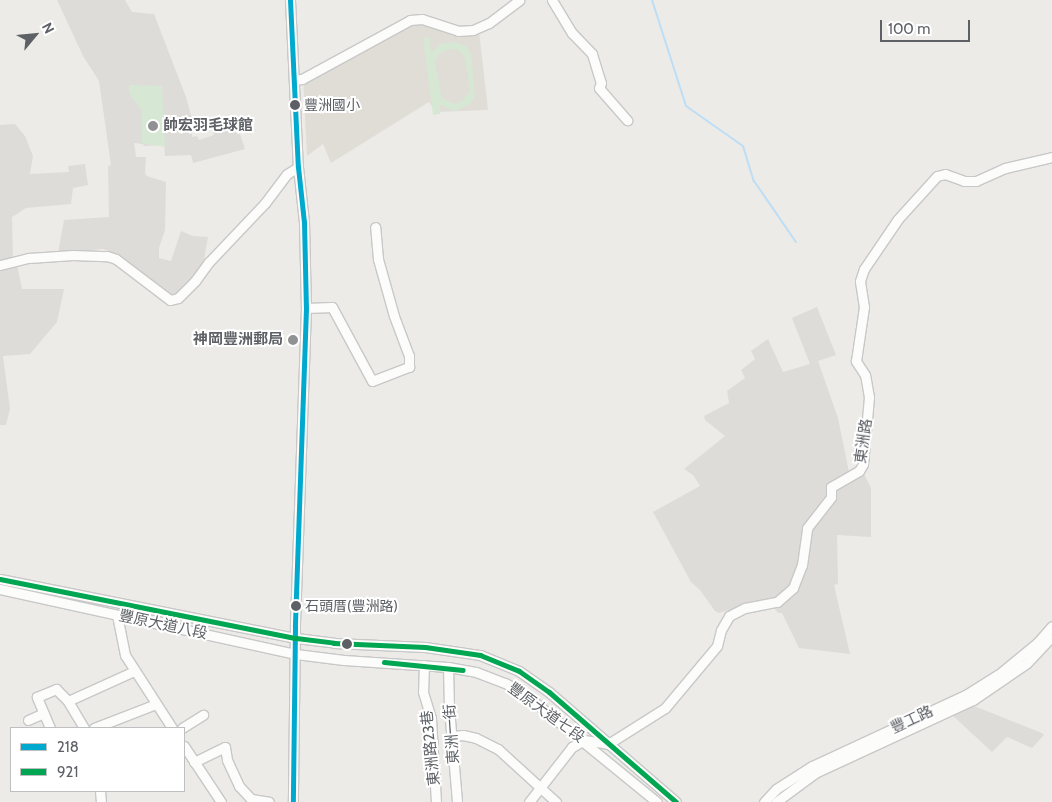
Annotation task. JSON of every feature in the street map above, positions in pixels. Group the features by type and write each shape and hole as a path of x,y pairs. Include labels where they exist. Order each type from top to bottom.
{"street":[{"path":"290,0 298,167 304,222 306,308 293,802"},
{"path":"294,80 302,79 410,20 422,19 458,31 473,30 489,22 519,0"},
{"path":"552,0 572,33 592,54 601,83 599,88 627,120"},
{"name":"東洲路","path":"608,744 668,705 717,646 723,625 733,613 745,608 777,602 790,593 801,572 807,528 831,497 831,487 862,467 869,397 865,375 856,361 864,307 860,281 864,269 898,219 937,176 945,174 964,181 976,181 1005,168 1052,157"},
{"path":"0,265 28,258 73,255 106,256 116,259 170,300 178,298 265,203 287,174 298,167"},
{"path":"306,308 332,307 372,381 410,367 409,356 394,316 378,259 375,227"},
{"name":"豐原大道八段","path":"0,579 296,638"},
{"name":"豐原大道八段","path":"0,590 296,654"},
{"path":"117,615 126,655 134,671 171,727"},
{"name":"豐工路","path":"764,802 784,784 812,766 967,694 998,675 1038,642 1052,626"},
{"name":"豐工路","path":"776,802 815,772 972,700 1027,662 1052,635"},
{"name":"豐原大道七段","path":"296,638 334,643 425,647 480,656 520,671 549,692 676,802"},
{"name":"豐原大道七段","path":"296,654 448,667 476,672 522,692 584,740 658,802"},
{"name":"東洲路23巷","path":"424,665 423,692 431,718 436,802"},
{"name":"東洲一街","path":"448,667 458,801"},
{"path":"68,701 134,671"},
{"path":"50,727 36,696 56,688 68,701 83,727"},
{"path":"97,727 156,704"},
{"path":"28,720 44,713"},
{"path":"184,727 203,715"},
{"path":"452,736 463,735 476,738 498,749 556,802"},
{"path":"529,802 572,747 584,740 608,744"},
{"path":"194,762 225,747 227,760 238,786 250,799 269,802"},
{"path":"185,749 221,802"}],"shaded area":[{"path":"57,0 125,0 132,12 154,14 186,97 192,119 192,137 197,136 199,140 214,135 212,129 236,122 245,149 193,163 191,155 165,156 164,145 144,146 143,144 134,143 136,157 146,157 145,173 147,176 166,182 165,230 159,248 159,258 171,261 181,231 193,236 208,237 202,270 175,295 170,295 111,252 103,249 58,253 64,220 109,217 108,166 111,165 99,81 83,56"},
{"name":"豐洲國小","path":"422,20 453,36 479,31 488,110 436,112 429,102 331,163 323,144 307,156 303,78"},
{"path":"15,124 25,136 33,156 30,174 69,172 68,166 85,164 88,185 73,188 71,204 26,208 12,217 13,259 0,263 0,125"},
{"path":"17,264 22,289 64,289 57,322 30,354 3,356 10,409 6,425 0,425 0,269"},
{"path":"817,307 836,355 818,361 838,418 850,477 863,472 871,488 871,537 837,535 838,584 834,585 850,654 799,648 782,613 778,613 773,606 756,602 719,613 715,611 700,590 691,582 653,512 700,486 693,475 684,469 725,436 705,420 704,416 729,403 727,391 745,378 741,370 755,359 751,351 768,339 783,372 810,364 792,318"},
{"path":"969,704 1044,735 1032,748 1007,737 992,752 951,714"}],"green space":[{"path":"429,37 431,53 440,44 454,42 466,46 471,54 475,96 470,104 452,111 440,104 440,114 433,115 423,38","holes":["449,49 458,50 465,57 470,91 463,100 456,104 447,101 441,96 435,62 439,54"]},
{"name":"帥宏羽毛球館","path":"129,85 162,86 165,147 142,143 142,110 129,93"}],"waterway":[{"path":"652,0 686,106 743,146 754,181 796,242"}],"transit line":[{"name":"218","path":"290,0 298,167 304,222 306,308 295,627 293,802"},
{"name":"921","path":"0,579 296,638 334,643 425,647 480,655 519,671 549,692 676,802"},
{"name":"921","path":"384,662 463,670"}],"place":[{"name":"豐洲國小","path":"295,105"},
{"name":"帥宏羽毛球館","path":"153,126"},
{"name":"神岡豐洲郵局","path":"293,340"},
{"name":"石頭厝(豐洲路)","path":"296,606"}]}
